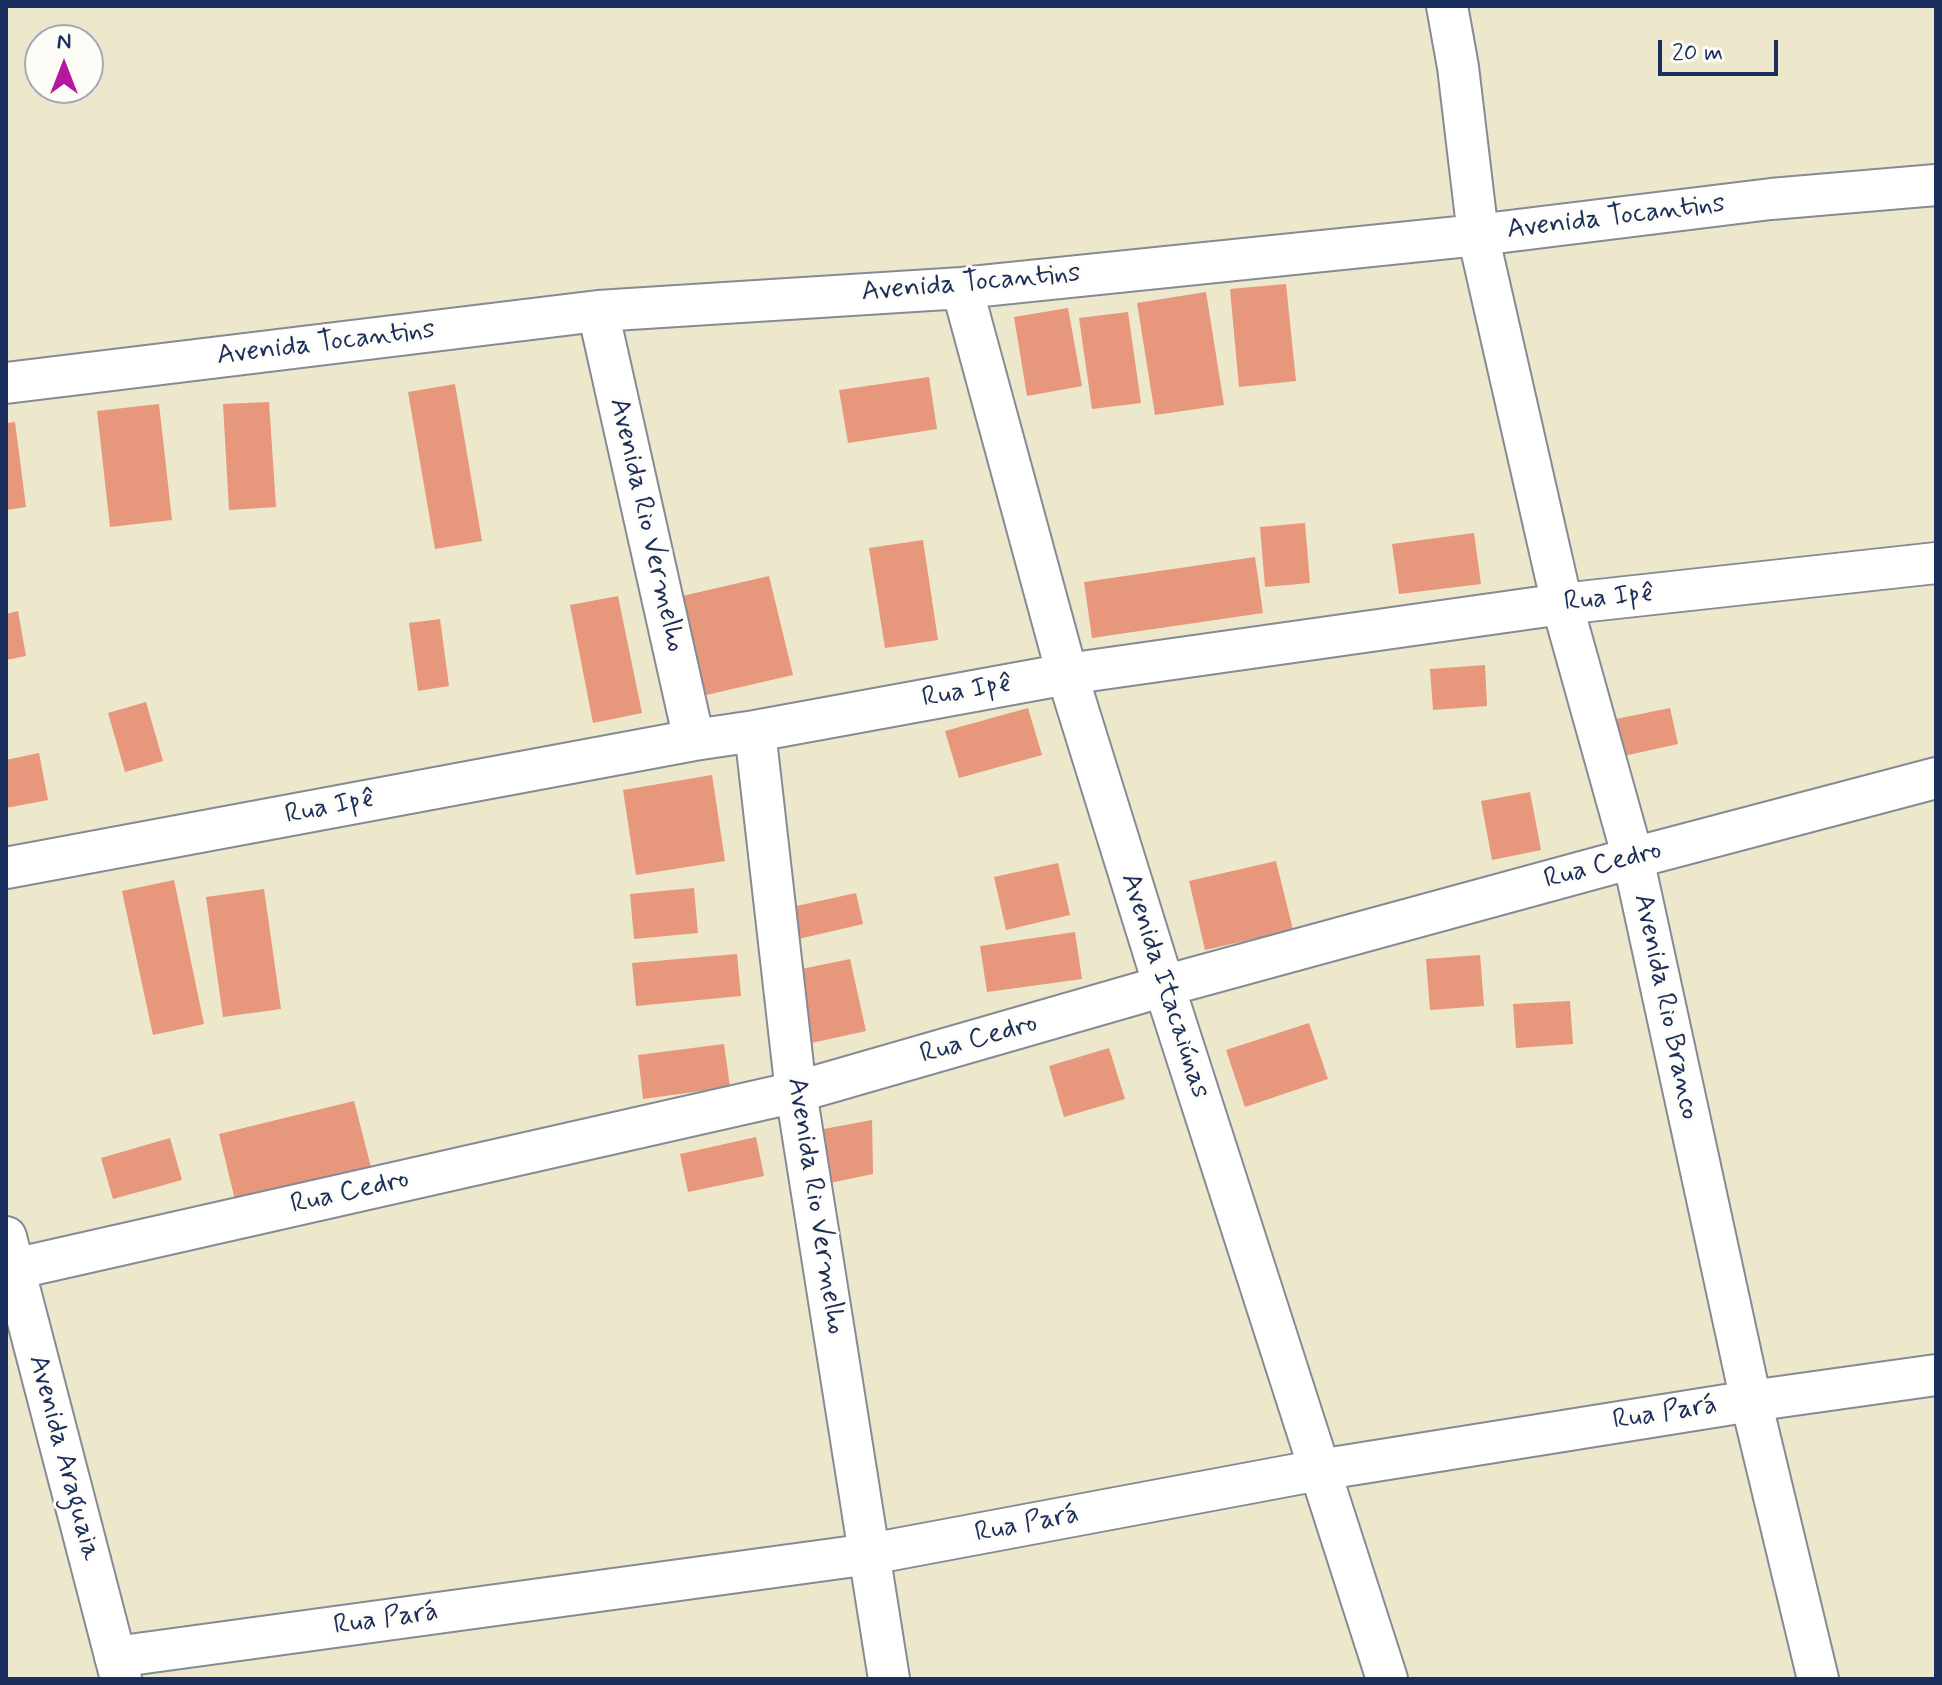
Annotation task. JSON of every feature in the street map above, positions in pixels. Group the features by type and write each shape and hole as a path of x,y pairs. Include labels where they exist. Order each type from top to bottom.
{"street":[{"name":"Avenida Rio Branco","path":"1447,6 1458,67 1478,235 1562,604 1633,858 1751,1401 1818,1679"},
{"name":"Avenida Tocantins","path":"6,383 598,311 962,288 1478,235 1771,199 1936,185"},
{"name":"Avenida Itacaiúnas","path":"962,288 1067,674 1387,1679"},
{"name":"Avenida Rio Vermelho","path":"598,311 694,740"},
{"name":"Rua Ipê","path":"6,868 1067,674 1562,604 1936,563"},
{"name":"Avenida Rio Vermelho","path":"755,731 796,1092 889,1679"},
{"name":"Rua Cedro","path":"10,1253 796,1092 1164,986 1936,778"},
{"name":"Avenida Araguaia","path":"10,1253 118,1668"},
{"name":"Rua Pará","path":"118,1668 870,1554 1319,1470 1751,1401 1936,1375"}],"building":[{"path":"1286,284 1296,381 1239,387 1230,289"},
{"path":"1206,292 1224,405 1155,415 1137,303"},
{"path":"1068,308 1082,386 1027,396 1014,317"},
{"path":"1128,312 1141,403 1092,409 1079,318"},
{"path":"929,377 937,429 848,443 839,390"},
{"path":"455,384 482,541 435,549 408,392"},
{"path":"269,402 276,507 229,510 223,404"},
{"path":"159,404 172,520 110,527 97,411"},
{"path":"15,422 26,507 6,510 6,423"},
{"path":"1305,523 1310,583 1265,587 1260,527"},
{"path":"1474,533 1481,584 1399,594 1392,544"},
{"path":"923,540 938,640 885,648 869,548"},
{"path":"1255,557 1263,613 1092,638 1084,582"},
{"path":"769,576 793,675 702,696 678,597"},
{"path":"618,596 642,713 593,723 570,605"},
{"path":"18,611 26,656 6,660 6,614"},
{"path":"440,619 449,686 418,691 409,623"},
{"path":"1485,665 1487,706 1433,710 1430,669"},
{"path":"146,702 163,761 125,772 108,713"},
{"path":"1028,708 1042,755 959,778 945,731"},
{"path":"1670,708 1678,744 1619,757 1611,720"},
{"path":"39,753 48,800 6,808 6,760"},
{"path":"712,775 725,861 636,875 623,790"},
{"path":"1530,792 1541,850 1492,860 1481,801"},
{"path":"1276,861 1293,930 1205,950 1189,881"},
{"path":"1058,863 1070,915 1006,930 994,877"},
{"path":"174,880 204,1024 153,1035 122,891"},
{"path":"694,888 698,933 634,939 630,894"},
{"path":"264,889 281,1009 223,1017 206,897"},
{"path":"856,893 863,924 794,940 787,908"},
{"path":"1075,932 1082,979 987,992 980,946"},
{"path":"737,954 741,996 636,1006 632,963"},
{"path":"1480,955 1484,1006 1430,1010 1426,959"},
{"path":"850,959 866,1031 807,1044 792,971"},
{"path":"1570,1001 1573,1044 1516,1048 1513,1004"},
{"path":"1309,1023 1328,1079 1245,1107 1226,1050"},
{"path":"724,1044 730,1087 643,1099 638,1055"},
{"path":"1109,1048 1125,1099 1064,1117 1049,1066"},
{"path":"354,1101 371,1167 235,1200 219,1134"},
{"path":"872,1120 873,1174 825,1184 813,1131"},
{"path":"756,1137 764,1176 688,1192 680,1154"},
{"path":"170,1138 182,1180 113,1199 101,1158"}]}
